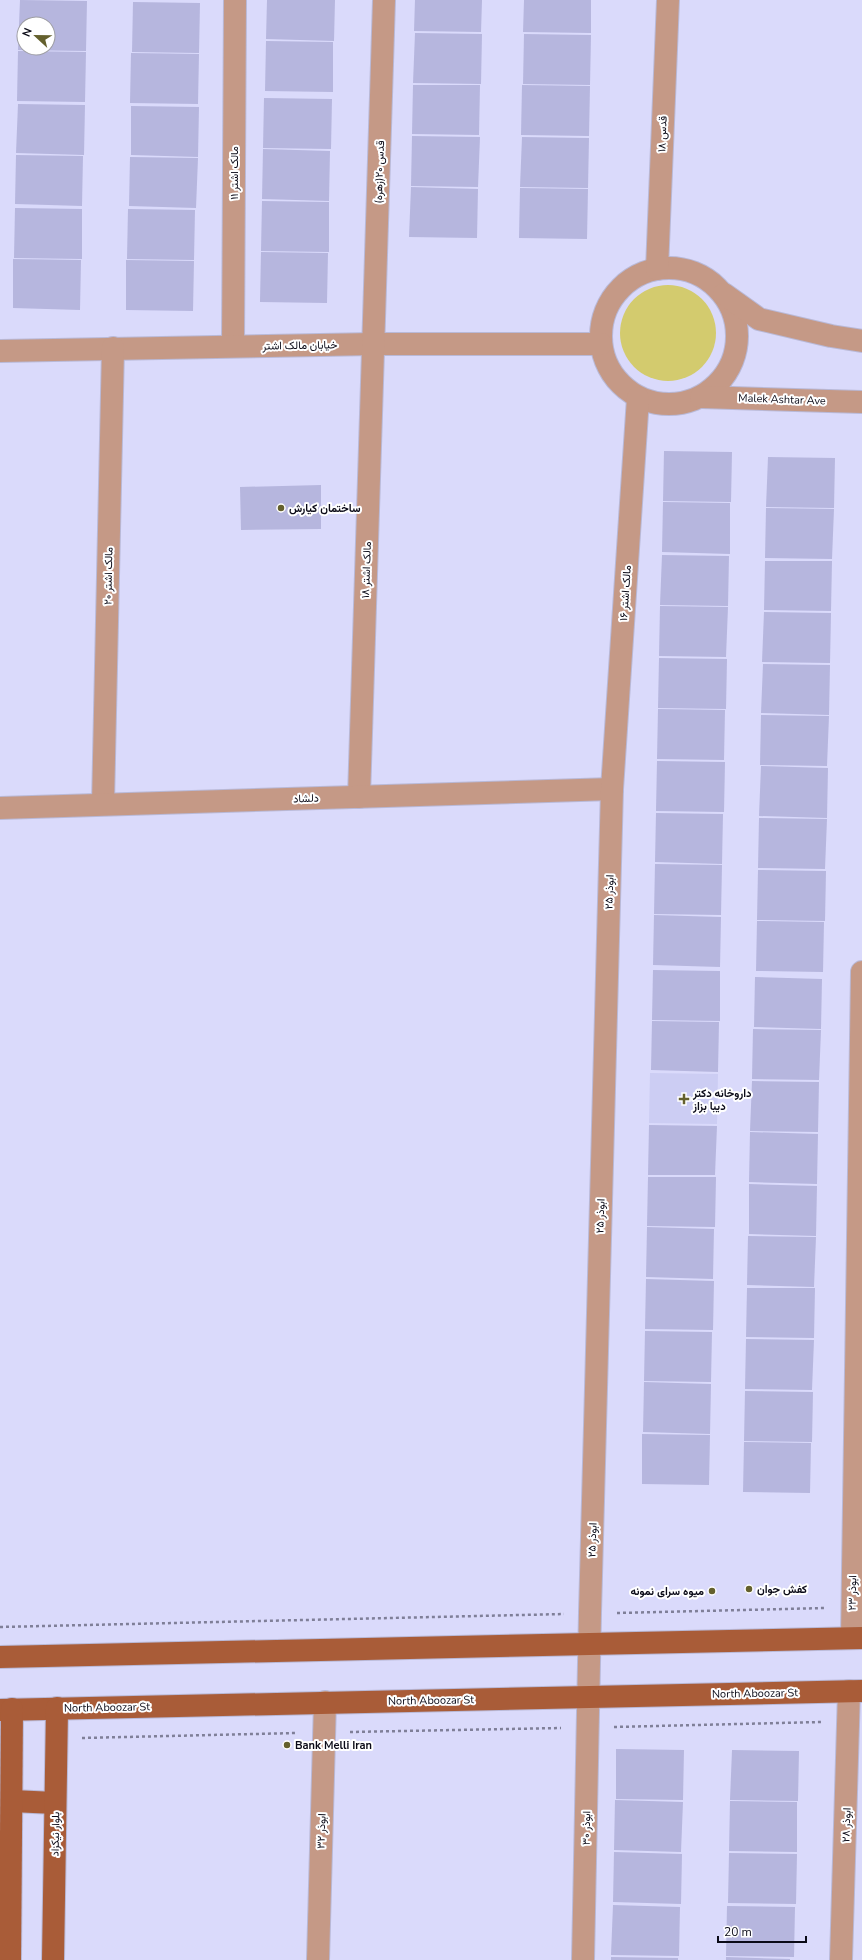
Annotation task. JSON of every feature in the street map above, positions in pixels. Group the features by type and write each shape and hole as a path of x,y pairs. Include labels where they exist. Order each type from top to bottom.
{"main road":[{"path":"0,1657 857,1638"},
{"name":"North Aboozar St","path":"6,1710 855,1691"},
{"name":"بلوار نیکزاد","path":"53,1960 57,1708"},
{"path":"6,1710 12,1801 10,1960"},
{"path":"12,1801 55,1804"}],"street":[{"name":"مالک اشتر ۱۱","path":"233,346 235,0"},
{"name":"قدس ۲۰(زهره)","path":"373,344 384,0"},
{"name":"قدس ۱۸","path":"657,269 668,0"},
{"path":"722,292 732,310 738,329 736,350 729,369 717,385 701,397 680,404 659,405 638,398 620,385 607,366 601,344 602,323 608,304 621,287 638,275 657,269 675,268 693,272 709,280 722,292 758,319 831,336 862,341"},
{"name":"خیابان مالک اشتر","path":"0,351 373,344 601,344"},
{"name":"مالک اشتر ۱۸","path":"359,797 373,344"},
{"name":"مالک اشتر ۲۰","path":"103,804 113,348"},
{"name":"Malek Ashtar Ave","path":"701,397 862,402"},
{"name":"مالک اشتر ۱۶","path":"612,789 638,398"},
{"name":"دلشاد","path":"0,808 612,789"},
{"name":"ابوذر ۲۵","path":"589,1697 589,1644 612,789"},
{"name":"ابوذر ۲۳","path":"857,1638 852,1608 862,972"},
{"name":"ابوذر ۲۸","path":"841,1960 849,1721 855,1691"},
{"name":"ابوذر ۳۰","path":"582,1960 589,1697"},
{"name":"ابوذر ۳۲","path":"318,1960 325,1702"}],"path":[{"path":"0,1626 852,1608"},
{"path":"56,1738 589,1728 849,1721"}],"shaded area":[{"path":"668,285 686,289 702,299 712,315 716,333 712,351 702,367 686,377 668,381 650,377 634,367 624,351 620,333 624,315 634,299 650,289"},
{"name":"داروخانه دکتر دیبا بزاز","path":"650,1073 718,1074 717,1124 649,1123"}],"building":[{"path":"20,0 87,1 86,51 56,51 56,16 19,16"},
{"path":"267,0 335,0 334,41 266,39"},
{"path":"415,0 482,0 481,32 414,31"},
{"path":"524,0 591,0 591,33 523,32"},
{"path":"133,2 200,3 199,53 132,52"},
{"path":"415,33 482,34 481,84 413,83"},
{"path":"524,34 591,35 590,85 523,84"},
{"path":"266,41 333,42 333,92 265,91"},
{"path":"56,52 86,52 85,102 17,101 18,56 56,56"},
{"path":"131,53 199,54 198,104 130,103"},
{"path":"413,85 480,85 479,135 412,134"},
{"path":"522,85 590,86 589,136 521,135"},
{"path":"264,98 332,99 331,149 263,148"},
{"path":"18,104 85,105 84,155 16,153"},
{"path":"131,106 199,107 198,157 131,155"},
{"path":"412,136 480,137 478,187 411,186"},
{"path":"522,137 589,138 588,188 520,187"},
{"path":"263,149 330,151 329,201 262,199"},
{"path":"16,155 83,156 82,206 15,204"},
{"path":"130,157 198,158 196,208 129,206"},
{"path":"411,187 478,189 477,238 409,237"},
{"path":"520,188 588,189 587,239 519,238"},
{"path":"262,201 329,202 329,252 261,251"},
{"path":"15,208 82,209 82,259 14,258"},
{"path":"128,209 195,210 194,260 127,259"},
{"path":"261,252 328,253 327,303 260,302"},
{"path":"13,259 81,260 80,310 13,308"},
{"path":"126,260 194,261 193,311 126,310"},
{"path":"664,451 732,452 731,502 663,501"},
{"path":"768,457 835,458 834,508 766,507"},
{"name":"ساختمان کیارش","path":"321,485 321,529 241,530 240,487"},
{"path":"663,502 730,503 730,554 662,552"},
{"path":"766,508 834,509 832,559 765,558"},
{"path":"662,555 729,556 728,606 660,605"},
{"path":"765,561 832,561 831,611 764,610"},
{"path":"660,606 728,607 726,657 659,656"},
{"path":"764,612 831,613 830,663 762,662"},
{"path":"659,658 727,659 726,709 658,708"},
{"path":"763,664 830,665 829,715 761,713"},
{"path":"658,709 725,710 724,760 657,759"},
{"path":"761,715 829,716 827,766 760,765"},
{"path":"657,761 725,762 724,812 656,811"},
{"path":"761,766 828,768 827,818 759,816"},
{"path":"656,813 723,814 722,864 655,862"},
{"path":"759,818 827,819 825,869 758,868"},
{"path":"655,864 722,865 721,915 654,914"},
{"path":"758,870 826,871 825,921 757,920"},
{"path":"654,915 721,917 720,967 653,965"},
{"path":"757,921 824,922 823,972 756,971"},
{"path":"653,970 720,971 720,1021 652,1020"},
{"path":"755,977 822,979 821,1029 754,1027"},
{"path":"652,1021 719,1022 718,1072 651,1070"},
{"path":"753,1029 821,1030 819,1080 752,1079"},
{"path":"752,1081 819,1082 818,1132 750,1131"},
{"path":"649,1125 717,1126 715,1175 648,1175"},
{"path":"750,1132 818,1134 817,1184 749,1182"},
{"path":"648,1177 716,1177 715,1227 647,1226"},
{"path":"749,1184 817,1186 816,1236 749,1234"},
{"path":"647,1227 714,1229 713,1279 646,1277"},
{"path":"748,1236 816,1237 814,1287 747,1285"},
{"path":"646,1279 714,1281 713,1330 645,1329"},
{"path":"747,1288 815,1288 814,1338 746,1337"},
{"path":"645,1331 712,1332 711,1382 644,1381"},
{"path":"746,1339 814,1340 812,1390 745,1389"},
{"path":"644,1382 711,1384 710,1434 643,1432"},
{"path":"745,1391 813,1392 812,1442 744,1441"},
{"path":"642,1434 710,1435 709,1485 642,1484"},
{"path":"744,1442 811,1443 810,1493 743,1492"},
{"path":"616,1749 684,1750 683,1800 616,1799"},
{"path":"732,1750 799,1751 798,1801 730,1800"},
{"path":"615,1800 683,1802 681,1852 614,1850"},
{"path":"730,1801 797,1802 797,1852 729,1851"},
{"path":"614,1852 682,1854 681,1904 613,1902"},
{"path":"729,1853 797,1854 796,1904 728,1903"},
{"path":"613,1905 680,1907 679,1956 611,1955"},
{"path":"727,1906 795,1907 794,1957 726,1956"},
{"path":"611,1957 678,1958 678,1960 611,1960"},
{"path":"726,1957 790,1959 790,1960 726,1960"}],"place":[{"name":"ساختمان کیارش","path":"281,508"},
{"name":"داروخانه دکتر دیبا بزاز","path":"684,1099"},
{"name":"کفش جوان","path":"749,1589"},
{"name":"میوه سرای نمونه","path":"712,1591"},
{"name":"Bank Melli Iran","path":"287,1745"}]}
